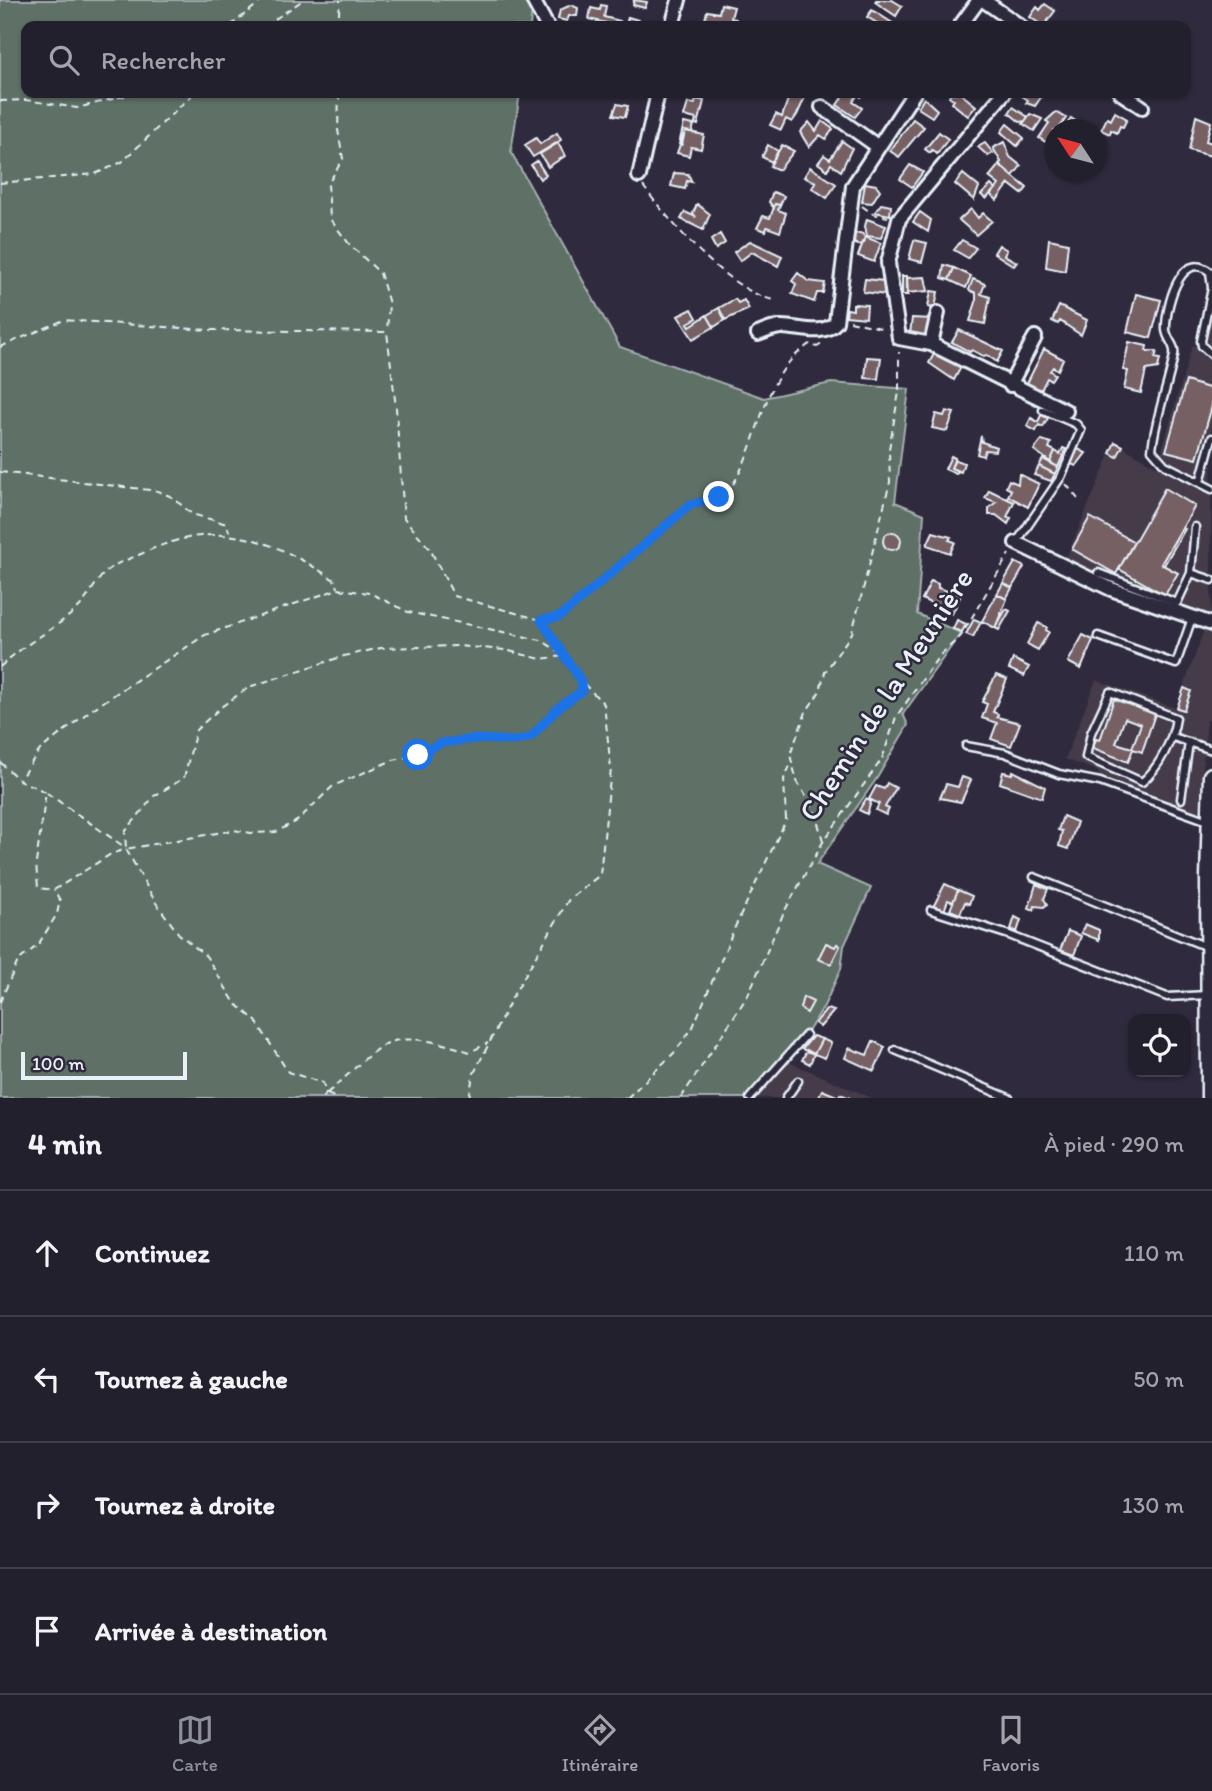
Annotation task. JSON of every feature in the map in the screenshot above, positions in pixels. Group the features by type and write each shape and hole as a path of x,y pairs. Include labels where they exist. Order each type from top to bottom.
{"street":[{"path":"533,0 544,21"},
{"path":"673,21 679,0"},
{"path":"964,21 981,0 1012,21"},
{"path":"639,176 657,98"},
{"path":"758,334 781,327 833,323 853,186 911,98"},
{"path":"1000,98 900,219 888,263 899,338 931,344 1066,411"},
{"path":"1128,98 1142,107"},
{"path":"822,107 877,146"},
{"path":"931,344 938,313"},
{"path":"1010,385 1035,337"},
{"path":"1016,543 1111,589 1212,624"},
{"path":"1210,1098 1209,821 1212,776"}],"lane":[{"path":"1212,355 1202,346 1201,341 1212,288 1210,272 1202,266 1195,266 1182,273 1175,285 1166,331 1175,349 1152,450 1165,465 1212,489"},
{"path":"1016,543 1061,477 1081,430 1076,424 1043,410"},
{"path":"1200,482 1212,438"},
{"path":"1098,573 1177,603 1191,573 1195,527"},
{"path":"1191,573 1212,580"},
{"path":"1098,636 1176,664 1192,617"},
{"path":"1110,692 1176,718 1173,737 1167,743 1152,773 1142,782 1086,757 1091,733 1110,692"},
{"path":"1173,737 1212,750"},
{"path":"1181,799 1189,742"},
{"path":"966,746 1005,753 1059,774 1100,782 1209,821"},
{"path":"1034,877 1209,948"},
{"path":"931,910 1009,935 1167,997 1210,994"},
{"path":"750,1098 765,1077 806,1035"},
{"path":"895,1050 1009,1098"},
{"path":"786,1098 798,1081"}],"path":[{"path":"236,21 263,0"},
{"path":"272,21 303,0"},
{"path":"338,21 340,0"},
{"path":"0,101 26,100 77,108 116,98"},
{"path":"0,183 95,174 122,162 189,98"},
{"path":"339,98 338,130 343,159 328,184 330,219 350,245 380,273 389,304 387,332 404,519 430,549 454,596 541,620 559,617 690,505 728,492 754,440 765,404 782,369 798,351 810,344 822,346 833,323 890,331 899,338 899,392 889,449 890,482 852,633 825,671 820,691 806,712 790,755 791,765 815,812 823,842"},
{"path":"639,176 639,181 671,223 722,271 751,294 774,300"},
{"path":"852,200 873,214 900,219"},
{"path":"0,347 64,320 209,330 387,332"},
{"path":"0,472 158,491 172,497 192,514 228,524 229,533"},
{"path":"1061,477 1078,499"},
{"path":"0,667 18,649 50,630 79,607 108,570 155,548 209,533 229,533 286,552 313,565 336,581 338,589"},
{"name":"Chemin de la Meunière","path":"681,1098 748,995 784,912 823,842 882,759 895,717 939,656 961,636 993,576 1016,543"},
{"path":"19,779 40,750 91,710 205,635 338,589 370,593 408,612 541,640 565,656"},
{"path":"469,1098 473,1075 514,994 569,900 600,875 611,769 604,704 581,681 541,620"},
{"path":"326,1094 323,1083 288,1072 256,1021 234,1003 206,956 179,934 156,903 127,849 125,832 154,796 184,778 196,730 249,687 344,656 381,648 458,646 505,650 541,659 565,656"},
{"path":"46,792 36,863 38,888 54,890 111,854 127,849 234,830 276,832 297,821 333,786 393,760 418,755 441,743 475,739 517,741 531,737 558,708 582,691 581,681"},
{"path":"0,762 19,779 46,792 127,849"},
{"path":"627,1098 675,1052 693,1027 735,927 786,820 784,779 791,765"},
{"path":"0,1002 18,961 38,945 57,914 60,900 54,890"},
{"path":"323,1098 382,1046 401,1041 440,1042 470,1052 491,1042"},
{"path":"326,1094 337,1098"}],"shaded area":[{"path":"1212,318 1212,620 1128,592 1064,563 1115,442 1157,467 1192,346 1207,341"},
{"path":"1206,624 1212,628 1212,721 1207,720 1199,815 1100,778 1097,771 1065,759 1096,680 1176,708"},
{"path":"789,1062 872,1098 756,1098 764,1084"}],"green space":[{"path":"0,0 540,0 533,4 531,21 21,21 21,98 519,98 511,152 620,347 764,398 831,383 909,389 895,502 924,514 917,614 961,633 903,714 908,725 877,778 817,864 871,888 844,946 841,969 824,1006 789,1062 764,1084 756,1098 0,1098"}],"building":[{"path":"634,0 647,2 645,8 633,5"},
{"path":"892,0 902,6 896,16 875,2"},
{"path":"721,4 734,7 731,18 736,21 705,21 707,11 719,13"},
{"path":"1045,4 1055,11 1048,21 1036,21 1030,17 1037,7 1040,10"},
{"path":"571,5 578,8 577,16 569,16 567,21 558,19 560,10"},
{"path":"601,5 606,6 604,17 620,21 589,19 591,8 600,10"},
{"path":"872,10 889,21 874,21 867,17"},
{"path":"788,98 805,98 792,122 786,119 781,130 770,125 776,114 782,117"},
{"path":"842,98 856,98 853,102 862,108 855,117 837,105"},
{"path":"924,98 937,110 932,117 918,108"},
{"path":"952,98 966,98 976,106 968,116 952,103 954,100"},
{"path":"1025,98 1041,98 1035,106 1026,103 1028,100"},
{"path":"696,99 704,101 698,125 695,124 696,119 684,116 688,103 695,104"},
{"path":"617,104 628,106 625,117 613,115"},
{"path":"1013,107 1028,117 1025,121 1020,122 1009,113"},
{"path":"1056,112 1066,118 1065,119 1048,119"},
{"path":"1115,112 1127,119 1117,133 1111,130 1110,134 1107,133 1106,119 1107,118 1111,120"},
{"path":"1030,114 1042,119 1034,131 1023,124"},
{"path":"1196,116 1211,122 1206,141 1212,143 1211,156 1189,150"},
{"path":"913,119 924,127 899,157 890,151"},
{"path":"822,121 833,129 826,139 820,135 809,147 800,132 809,122 816,131"},
{"path":"684,123 694,125 692,132 685,131 682,145 679,144"},
{"path":"1007,124 1024,138 1017,146 1001,132"},
{"path":"685,131 704,135 701,149 691,147 689,156 677,153"},
{"path":"939,132 948,139 937,154 932,150 930,153 925,149"},
{"path":"557,133 561,140 533,157 525,145 536,138 540,144"},
{"path":"842,141 852,148 841,171 831,164 827,170 818,163 824,155 830,159"},
{"path":"1004,142 1010,157 1021,166 1013,176 999,164 1001,162 993,148"},
{"path":"558,143 565,156 548,167 540,154"},
{"path":"985,143 993,153 988,156 978,147"},
{"path":"768,145 778,151 772,162 762,157"},
{"path":"782,145 794,151 779,170 770,166"},
{"path":"537,161 546,175 540,179 531,165"},
{"path":"910,165 923,172 912,187 900,179"},
{"path":"999,165 1027,188 1022,194 1009,184 997,200 991,195 999,185 989,177"},
{"path":"810,167 836,184 827,198 812,188 816,182 804,177"},
{"path":"674,173 688,174 692,182 687,181 685,189 671,186"},
{"path":"963,174 979,187 974,200 955,184"},
{"path":"865,183 876,185 880,190 872,203 862,202"},
{"path":"991,185 995,189 986,199 981,195"},
{"path":"773,192 784,196 780,205 775,204 774,208 769,202"},
{"path":"697,204 710,214 703,230 681,219 685,212 696,217 693,213"},
{"path":"775,204 780,205 778,210 786,213 780,232 767,227 766,231 757,228 763,216 770,218"},
{"path":"881,204 891,206 890,215 875,212"},
{"path":"971,209 978,218 983,213 992,221 976,235 959,220"},
{"path":"920,212 931,220 928,232 913,222"},
{"path":"867,219 886,226 881,238 867,236"},
{"path":"859,233 865,239 859,245 853,239"},
{"path":"720,234 725,243 716,249 711,240"},
{"path":"865,237 881,243 874,262 858,256"},
{"path":"1049,239 1068,243 1065,271 1046,267"},
{"path":"914,240 927,243 922,262 909,259"},
{"path":"962,240 976,248 968,258 954,250"},
{"path":"750,241 782,256 778,266 752,252 740,261 734,252"},
{"path":"999,245 1007,250 1004,255 1017,262 1014,266 994,253"},
{"path":"944,265 954,268 949,280 942,278"},
{"path":"954,268 971,276 966,288 949,280"},
{"path":"798,273 808,281 825,283 823,293 817,293 814,302 792,294 796,284 792,281"},
{"path":"902,276 907,276 908,295 902,295"},
{"path":"925,277 928,291 907,293 907,278"},
{"path":"865,279 884,281 886,295 863,292"},
{"path":"973,279 985,284 981,294 990,297 985,324 970,321 976,302 976,293 969,290"},
{"path":"931,291 938,292 935,308 928,307"},
{"path":"1136,294 1161,300 1151,338 1127,332"},
{"path":"735,299 738,303 744,300 749,309 725,320 719,308"},
{"path":"853,304 867,305 866,318 846,316 847,309 853,310"},
{"path":"1059,306 1087,320 1081,335 1060,321 1058,324 1052,321"},
{"path":"719,308 725,320 714,327 707,315"},
{"path":"692,309 697,318 688,323 690,326 707,315 714,327 693,339 678,316"},
{"path":"912,318 932,319 928,337 910,334"},
{"path":"959,330 1003,351 997,362 987,355 983,356 972,350 970,352 952,342"},
{"path":"1129,342 1147,346 1146,351 1157,351 1155,358 1160,359 1158,368 1146,370 1141,393 1124,389 1128,371 1123,370"},
{"path":"1044,349 1063,359 1058,370 1053,367 1050,371 1055,374 1051,380 1047,378 1040,392 1026,385"},
{"path":"934,354 961,367 954,380 929,363"},
{"path":"867,357 881,358 878,379 865,378"},
{"path":"1186,381 1212,389 1212,406 1197,459 1166,451"},
{"path":"946,411 954,413 947,431 932,428 936,414 944,416"},
{"path":"1041,415 1048,418 1043,427 1039,425 1036,431 1027,426 1031,418 1038,422"},
{"path":"981,436 982,442 996,447 995,451 985,450 983,456 977,454"},
{"path":"1042,440 1051,443 1049,448 1055,451 1050,462 1034,450"},
{"path":"1115,442 1123,446 1117,457 1110,453"},
{"path":"1063,448 1066,449 1058,467 1050,462 1055,451 1060,454"},
{"path":"1076,448 1086,453 1076,466 1069,463"},
{"path":"951,456 955,458 951,468 958,471 956,474 945,469"},
{"path":"1043,459 1058,467 1055,474 1039,466"},
{"path":"955,460 964,463 961,472 951,468"},
{"path":"1039,466 1055,474 1051,481 1034,475"},
{"path":"1019,474 1039,484 1028,507 1008,496 1011,490 1006,487 1009,480 1018,484"},
{"path":"1165,488 1195,506 1161,564 1178,573 1165,595 1119,569"},
{"path":"989,490 1014,502 1007,517 1011,518 1008,524 996,515 989,515 989,508 996,502 985,498"},
{"path":"1090,517 1134,542 1116,574 1072,549"},
{"path":"1182,528 1185,529 1164,565 1161,564"},
{"path":"892,532 898,535 901,541 898,547 892,550 886,547 883,541 886,535"},
{"path":"933,532 951,537 949,540 955,542 950,553 927,545"},
{"path":"1015,562 1024,567 1012,588 1003,583"},
{"path":"931,581 938,584 938,588 961,595 952,614 922,599"},
{"path":"1003,583 1012,588 1006,599 997,594"},
{"path":"997,594 1007,599 995,628 982,621"},
{"path":"1006,609 1010,611 999,630 995,628"},
{"path":"974,619 981,622 973,637 966,634"},
{"path":"957,620 966,624 962,632 953,629"},
{"path":"1038,623 1047,627 1049,632 1038,650 1027,644"},
{"path":"1083,635 1093,640 1081,669 1068,662"},
{"path":"1013,659 1029,667 1024,676 1009,669"},
{"path":"996,675 1007,679 993,712 998,714 997,717 1020,723 1011,746 991,739 997,723 982,718 987,704 982,702"},
{"path":"1184,688 1191,691 1184,710 1177,708"},
{"path":"1114,699 1155,714 1142,752 1133,749 1128,762 1093,748 1096,739 1100,740","holes":["1125,718 1141,724 1132,748 1116,743"]},
{"path":"1013,771 1045,787 1042,798 1000,783 1003,772 1012,774"},
{"path":"962,777 971,780 961,802 940,798 946,784 958,787"},
{"path":"887,783 896,788 885,807 889,809 886,815 876,810 879,804 869,799 876,786 884,789"},
{"path":"866,799 871,802 867,814 859,810"},
{"path":"1063,816 1077,822 1068,849 1059,846 1062,831 1058,830"},
{"path":"945,884 958,890 953,902 948,900 944,911 933,907"},
{"path":"1036,884 1048,889 1044,899 1047,904 1044,907 1035,906 1034,910 1029,908"},
{"path":"958,890 972,896 969,904 965,902 960,914 950,910"},
{"path":"1015,917 1021,920 1017,932 1011,929"},
{"path":"1085,924 1099,930 1099,940 1081,933"},
{"path":"1068,931 1081,936 1074,955 1060,950"},
{"path":"826,943 840,946 831,964 818,959"},
{"path":"803,997 813,1002 807,1013 800,1008"},
{"path":"827,1009 834,1011 820,1027 815,1023"},
{"path":"813,1036 822,1039 814,1054 802,1049"},
{"path":"822,1039 831,1043 825,1058 814,1054"},
{"path":"873,1041 885,1047 874,1071 845,1058 849,1048 867,1055"},
{"path":"807,1050 814,1054 810,1064 802,1060"},
{"path":"822,1090 839,1097 840,1094 850,1098 818,1098"}],"route":[{"path":"418,755 441,743 475,739 517,741 531,737 558,708 582,691 581,681 541,620 559,617 572,607 643,542 690,505 719,497"}]}
